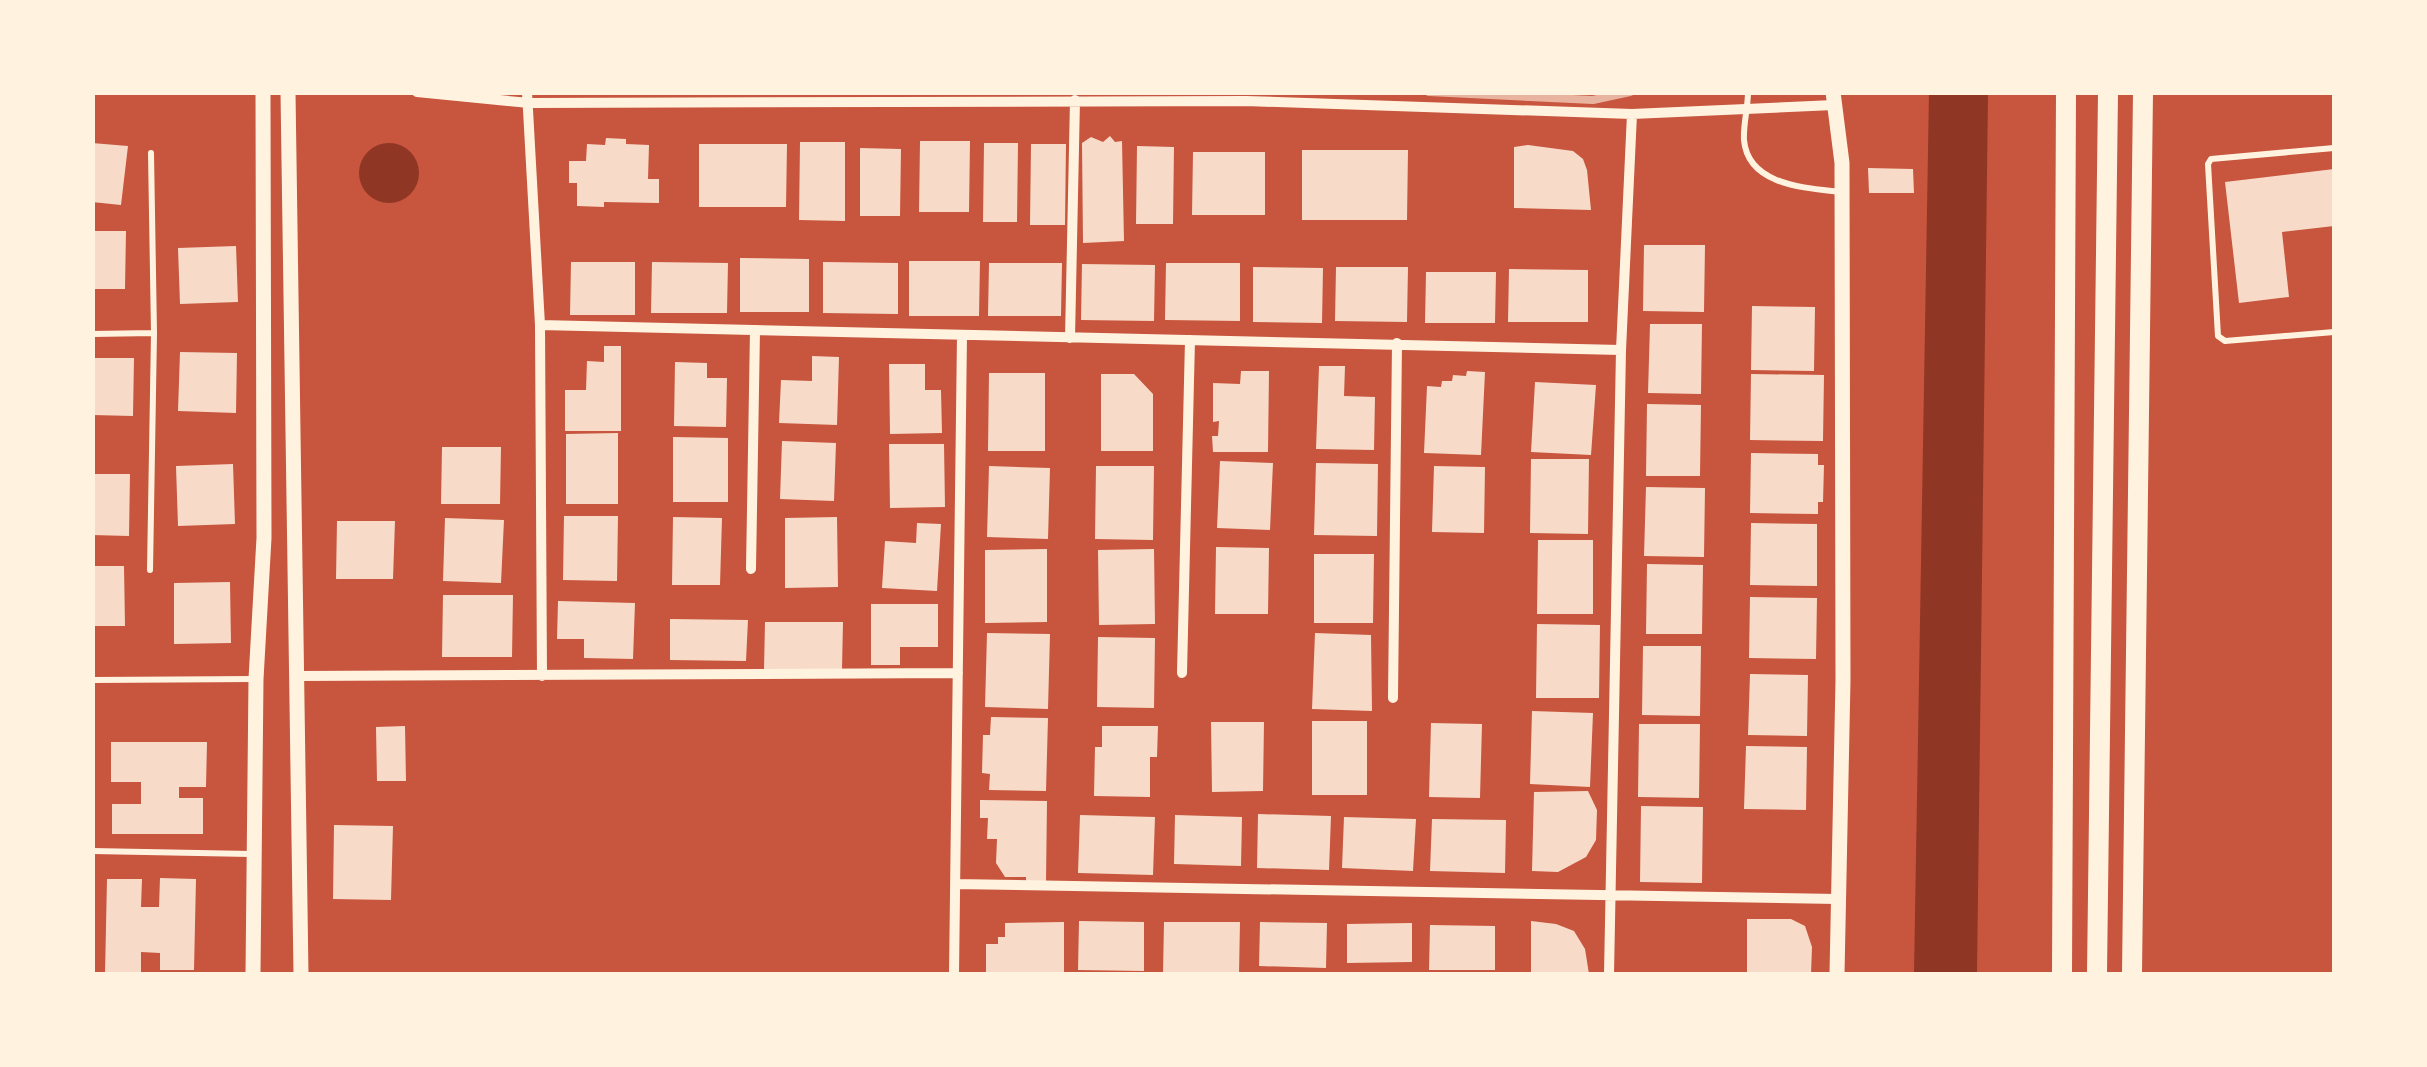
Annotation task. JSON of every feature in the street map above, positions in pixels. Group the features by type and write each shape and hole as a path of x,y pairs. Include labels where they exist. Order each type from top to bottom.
{"main road":[{"path":"2062,974 2066,92"},
{"path":"2097,974 2108,92"},
{"path":"2132,974 2142,92"}],"street":[{"path":"252,974 256,678 264,538 263,92"},
{"path":"288,92 301,974"},
{"path":"417,92 528,98 980,96 1632,114 1748,109 1834,98 1842,163 1843,680 1837,974"},
{"path":"528,98 540,325 542,676"},
{"path":"1070,338 1075,100"},
{"path":"1609,974 1620,350 1632,114"},
{"path":"540,325 1620,350"},
{"path":"751,570 755,330"},
{"path":"954,974 962,335"},
{"path":"1182,673 1190,340"},
{"path":"1393,698 1397,343"},
{"path":"264,538 296,538"},
{"path":"298,676 958,673"},
{"path":"955,884 1838,899"}],"lane":[{"path":"1748,92 1744,143 1756,166 1784,185 1842,192"},
{"path":"2334,148 2211,159 2208,164 2218,336 2225,341 2334,332"},
{"path":"150,570 152,153"},
{"path":"92,334 154,333"},
{"path":"92,680 256,678"},
{"path":"92,851 253,854"}],"shaded area":[{"path":"1929,93 1988,93 1977,974 1914,974"},
{"path":"389,143 410,152 419,173 410,194 389,203 368,194 359,173 368,152"}],"building":[{"path":"1110,136 1115,142 1122,141 1124,241 1083,243 1082,143 1091,137 1103,142"},
{"path":"606,138 649,145 648,179 659,179 659,203 604,202 604,207 577,206 577,183 569,183 569,161 586,161 587,144 605,145"},
{"path":"920,141 970,141 969,212 919,212"},
{"path":"800,142 845,142 845,221 799,220"},
{"path":"92,143 128,146 121,205 92,202"},
{"path":"984,143 1018,143 1017,222 983,222"},
{"path":"699,144 787,144 786,207 699,207"},
{"path":"1031,144 1066,144 1065,225 1030,225"},
{"path":"1137,146 1174,147 1173,224 1136,224"},
{"path":"1514,147 1573,151 1583,159 1591,210 1514,208"},
{"path":"860,148 901,149 900,216 860,216"},
{"path":"1302,150 1408,150 1407,220 1302,220"},
{"path":"1193,152 1265,152 1265,215 1192,215"},
{"path":"1868,168 1913,169 1914,193 1869,193"},
{"path":"2334,169 2334,226 2282,232 2289,297 2239,303 2225,182"},
{"path":"92,231 126,231 125,289 92,289"},
{"path":"1644,245 1705,245 1704,312 1643,311"},
{"path":"236,246 238,302 180,304 178,248"},
{"path":"740,258 809,259 809,312 740,312"},
{"path":"909,261 980,261 979,316 909,316"},
{"path":"571,262 635,262 635,315 570,315"},
{"path":"652,262 728,263 727,313 651,313"},
{"path":"823,262 898,263 898,314 823,313"},
{"path":"989,263 1062,263 1061,316 988,316"},
{"path":"1166,263 1240,263 1240,321 1165,320"},
{"path":"1082,264 1155,265 1154,321 1081,320"},
{"path":"1253,267 1323,268 1322,323 1253,322"},
{"path":"1336,267 1408,267 1407,322 1335,321"},
{"path":"1509,269 1588,270 1588,322 1508,322"},
{"path":"1426,272 1496,272 1495,323 1425,323"},
{"path":"1752,306 1815,307 1814,371 1751,370"},
{"path":"1650,324 1702,324 1701,394 1648,393"},
{"path":"604,346 621,346 621,431 565,431 565,390 586,390 587,361 604,362"},
{"path":"180,352 237,353 236,413 178,411"},
{"path":"812,356 839,357 837,425 779,423 781,380 812,381"},
{"path":"92,358 134,358 133,416 92,415"},
{"path":"675,362 707,363 707,378 727,378 726,427 674,426"},
{"path":"889,364 925,364 925,390 941,390 942,433 890,434"},
{"path":"1319,366 1345,366 1344,396 1375,397 1374,450 1316,449"},
{"path":"1241,371 1269,371 1268,452 1213,452 1212,436 1218,436 1219,421 1213,422 1213,383 1240,384"},
{"path":"1467,371 1485,372 1481,455 1424,453 1427,386 1441,387 1442,381 1452,381 1453,375 1466,376"},
{"path":"989,373 1045,373 1045,451 988,451"},
{"path":"1101,374 1134,374 1153,394 1153,451 1101,451"},
{"path":"1751,374 1824,375 1823,441 1750,440"},
{"path":"1535,382 1596,385 1591,455 1531,452"},
{"path":"1647,404 1701,405 1700,476 1646,476"},
{"path":"618,433 618,504 566,504 566,434"},
{"path":"673,437 728,438 728,502 673,502"},
{"path":"782,441 836,443 834,501 780,499"},
{"path":"889,444 944,444 945,507 890,508"},
{"path":"442,447 501,447 500,504 441,504"},
{"path":"1751,453 1818,454 1818,465 1824,465 1823,502 1818,502 1818,514 1750,513"},
{"path":"1531,459 1589,459 1588,534 1530,533"},
{"path":"1220,461 1273,463 1270,530 1217,528"},
{"path":"1316,463 1378,464 1377,536 1314,535"},
{"path":"233,464 235,524 178,526 176,466"},
{"path":"989,466 1050,468 1048,539 987,537"},
{"path":"1096,466 1154,466 1153,540 1095,539"},
{"path":"1434,466 1485,467 1484,533 1432,532"},
{"path":"92,474 130,474 129,536 92,535"},
{"path":"1646,487 1705,488 1704,557 1644,556"},
{"path":"564,516 618,516 617,581 563,580"},
{"path":"673,517 722,518 720,585 672,585"},
{"path":"837,517 838,587 785,588 785,518"},
{"path":"445,518 504,520 501,583 443,581"},
{"path":"337,521 395,521 393,579 336,579"},
{"path":"917,523 941,524 937,591 882,588 885,541 916,543"},
{"path":"1751,523 1817,524 1817,586 1750,585"},
{"path":"1538,540 1593,540 1593,614 1537,614"},
{"path":"1216,547 1269,548 1268,614 1215,614"},
{"path":"1047,549 1047,622 985,623 985,550"},
{"path":"1154,549 1155,624 1099,625 1098,550"},
{"path":"1314,554 1374,554 1373,623 1314,623"},
{"path":"1647,564 1703,565 1702,634 1646,634"},
{"path":"92,566 124,566 125,626 92,626"},
{"path":"230,582 231,643 174,644 174,583"},
{"path":"443,595 513,595 512,657 442,657"},
{"path":"1750,597 1817,598 1816,659 1749,658"},
{"path":"558,601 635,603 633,659 584,658 584,639 557,639"},
{"path":"871,604 938,604 938,647 900,647 900,665 871,665"},
{"path":"670,619 748,620 746,661 670,660"},
{"path":"765,622 843,622 842,669 764,669"},
{"path":"1537,624 1600,625 1599,698 1536,698"},
{"path":"987,633 1050,634 1048,709 985,707"},
{"path":"1315,633 1371,635 1372,711 1312,709"},
{"path":"1098,637 1155,638 1154,708 1097,707"},
{"path":"1643,646 1701,646 1700,716 1642,715"},
{"path":"1750,674 1808,675 1807,736 1748,735"},
{"path":"1532,711 1593,713 1590,787 1530,784"},
{"path":"991,717 1048,718 1046,791 989,790 990,774 982,773 983,735 990,735"},
{"path":"1312,721 1367,721 1367,795 1312,795"},
{"path":"1211,722 1264,722 1263,791 1212,792"},
{"path":"1431,723 1482,724 1480,798 1429,797"},
{"path":"1639,724 1700,724 1699,798 1638,797"},
{"path":"405,726 406,781 377,781 376,727"},
{"path":"1102,726 1158,726 1157,757 1150,757 1150,797 1094,796 1095,747 1102,747"},
{"path":"111,742 207,742 206,787 179,787 179,798 203,798 203,834 112,834 112,804 141,804 141,782 111,782"},
{"path":"1746,746 1807,747 1806,810 1744,809"},
{"path":"1588,791 1597,810 1596,840 1586,857 1558,872 1532,871 1534,792"},
{"path":"980,800 1047,801 1046,883 1026,883 1026,877 1005,877 996,863 997,839 987,839 988,818 980,818"},
{"path":"1641,806 1703,807 1702,883 1640,882"},
{"path":"1258,814 1331,816 1329,870 1257,868"},
{"path":"1080,815 1155,817 1153,875 1078,873"},
{"path":"1175,815 1242,817 1241,866 1174,864"},
{"path":"1344,817 1416,819 1413,871 1342,868"},
{"path":"1432,819 1506,820 1505,873 1430,871"},
{"path":"334,825 393,826 391,900 333,899"},
{"path":"160,878 196,879 194,970 160,970 160,953 141,952 141,974 105,974 107,879 142,879 141,907 159,907"},
{"path":"1747,919 1791,919 1805,926 1812,947 1811,974 1747,974"},
{"path":"1079,921 1144,922 1144,971 1078,970"},
{"path":"1531,921 1574,931 1585,949 1589,974 1531,974"},
{"path":"1064,922 1064,974 986,974 986,944 998,944 998,937 1005,937 1005,923"},
{"path":"1164,922 1240,922 1239,974 1163,974"},
{"path":"1260,922 1327,923 1326,968 1259,966"},
{"path":"1412,923 1412,962 1347,963 1347,924"},
{"path":"1430,925 1495,926 1495,970 1429,970"}],"railway":[{"path":"1429,92 1593,100 1630,92"}]}
